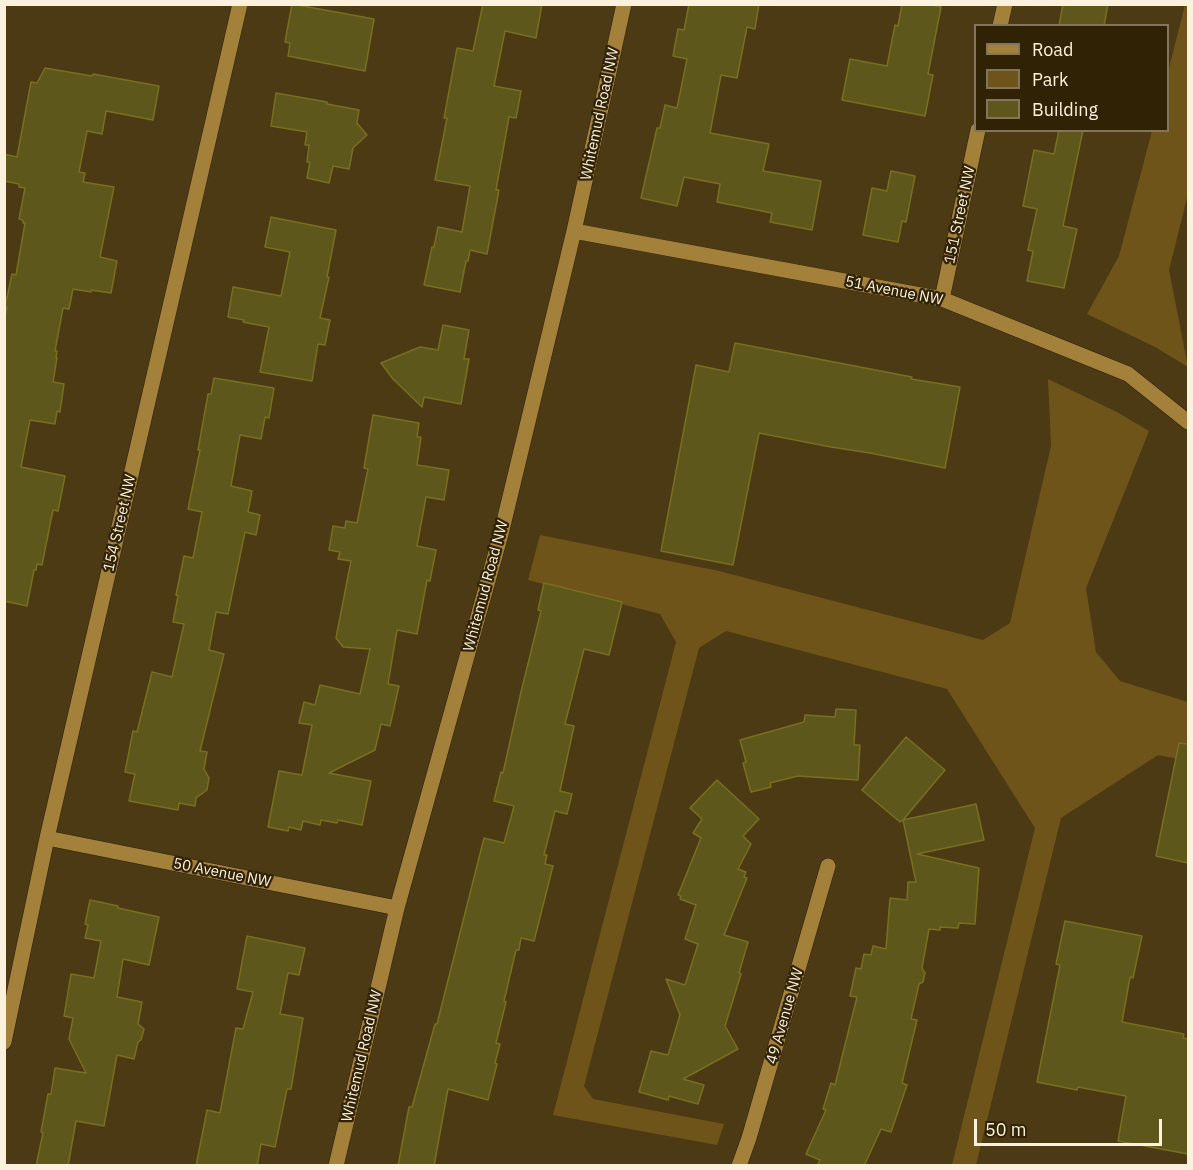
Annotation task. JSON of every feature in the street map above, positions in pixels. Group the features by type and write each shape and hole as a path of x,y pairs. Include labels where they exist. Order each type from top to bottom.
{"street":[{"name":"154 Street NW","path":"4,1042 47,838 240,4"},
{"name":"Whitemud Road NW","path":"336,1166 397,908 501,534 574,231 624,4"},
{"path":"1000,24 1005,4"},
{"name":"151 Street NW","path":"942,299 978,132"},
{"name":"51 Avenue NW","path":"574,231 942,299 1128,374 1188,422"},
{"name":"50 Avenue NW","path":"47,838 397,908"},
{"name":"49 Avenue NW","path":"739,1166 828,866"}],"green space":[{"path":"1185,5 1188,5 1188,194 1169,270 1188,367 1155,347 1087,314 1119,256 1152,132 1169,132 1169,68"},
{"path":"1048,379 1117,412 1149,431 1086,588 1096,652 1120,681 1188,702 1188,761 1158,755 1061,818 976,1165 952,1165 1035,828 947,689 726,631 699,648 584,1086 593,1099 724,1124 717,1145 553,1115 676,642 660,614 528,580 540,535 719,571 983,640 1010,623 1051,446"}],"building":[{"path":"292,4 374,19 365,71 288,56 290,43 285,42"},
{"path":"483,4 542,4 536,38 505,31 494,86 521,91 516,118 509,117 487,254 470,250 460,292 424,285 438,227 462,232 470,186 435,180 457,48 473,51"},
{"path":"689,4 759,4 755,29 747,27 737,78 721,75 710,133 769,144 763,171 821,181 812,230 770,222 772,213 717,202 720,184 684,177 677,206 641,198 657,128 660,128 665,105 677,108 687,59 673,56 678,29 684,30"},
{"path":"902,4 929,4 941,7 928,74 933,75 925,116 842,100 850,59 887,66 895,25 898,26"},
{"path":"1063,4 1108,4 1104,24 1059,24"},
{"path":"45,68 159,86 153,120 106,111 102,134 87,131 79,172 85,173 83,182 114,187 100,257 117,261 111,293 73,289 69,309 63,308 55,351 57,351 57,358 53,382 64,384 60,412 57,411 55,424 30,420 21,467 65,476 58,511 53,510 42,565 37,564 34,570 27,606 4,601 4,322 12,274 16,275 25,223 19,219 25,188 19,187 19,184 4,181 4,154 17,157 31,82 37,83"},
{"path":"276,93 359,110 357,123 367,135 353,148 349,169 333,166 329,183 307,178 310,162 307,162 309,145 305,145 307,132 271,126"},
{"path":"1059,132 1083,132 1063,226 1077,229 1064,288 1027,281 1033,251 1028,250 1037,209 1023,206 1034,150 1054,154"},
{"path":"891,171 915,176 906,222 902,221 898,242 863,235 872,188 887,191"},
{"path":"271,217 336,230 320,318 330,320 325,345 318,344 312,381 260,372 269,327 228,317 233,287 281,296 290,252 265,247"},
{"path":"443,325 469,330 464,359 469,359 461,404 424,397 422,407 393,379 381,363 420,347 438,350"},
{"path":"735,343 960,387 945,468 759,433 733,565 661,551 696,365 729,372"},
{"path":"214,378 274,388 269,418 265,417 261,439 240,435 231,486 252,491 248,512 260,515 256,535 245,532 228,614 216,612 209,650 224,654 200,751 207,752 204,769 209,778 207,790 196,798 195,806 179,803 178,810 129,801 135,774 125,772 133,731 137,732 152,672 172,677 184,624 173,622 178,596 176,595 184,556 193,558 202,512 188,509 208,394 211,394"},
{"path":"373,415 419,423 417,437 421,437 417,465 449,470 444,500 426,497 417,546 436,550 430,581 427,580 417,634 397,630 388,684 399,686 390,726 381,724 375,750 329,773 371,781 362,825 338,820 337,823 321,820 320,825 303,821 301,830 289,827 288,831 268,827 279,771 302,775 312,725 299,723 304,702 315,705 320,685 360,694 370,649 343,647 336,638 351,561 338,559 340,552 329,550 333,526 345,528 346,521 357,523 368,469 364,468"},
{"path":"544,583 622,602 609,655 584,649 565,724 574,726 560,791 572,794 567,814 555,811 544,855 547,855 545,864 553,866 534,941 521,938 519,950 516,950 496,1043 500,1044 488,1100 448,1089 434,1166 398,1166 409,1107 412,1107 435,1024 437,1024 484,838 504,843 514,806 494,801 501,772 503,773 541,611 538,610"},
{"path":"836,709 856,710 854,745 860,745 858,780 798,776 770,783 771,787 751,792 743,763 746,762 740,740 804,722 805,715 835,717"},
{"path":"906,737 945,770 900,822 862,790"},
{"path":"1179,743 1188,744 1188,863 1156,856"},
{"path":"717,780 759,819 743,836 751,844 738,869 746,872 744,877 747,878 724,935 748,942 725,1026 738,1049 683,1079 704,1085 698,1104 669,1096 668,1100 639,1092 651,1051 668,1055 680,1015 666,979 685,985 698,944 685,939 696,905 680,899 681,896 678,895 701,838 693,833 702,819 690,808"},
{"path":"976,804 984,840 917,854 979,868 975,924 959,923 958,928 929,929 922,968 925,973 923,982 919,984 911,1019 917,1020 902,1083 907,1085 891,1132 881,1129 864,1166 817,1166 820,1160 806,1154 826,1110 823,1109 831,1083 835,1085 857,997 850,996 856,968 861,969 864,954 871,955 873,946 886,949 890,898 907,900 908,882 916,882 903,820"},
{"path":"90,900 159,917 149,965 123,959 117,997 142,1002 138,1024 144,1029 134,1059 117,1055 104,1126 76,1121 68,1166 36,1166 48,1094 51,1094 55,1068 86,1073 69,1039 73,1018 64,1016 71,974 94,978 101,941 85,938 88,925 85,924"},
{"path":"1065,921 1142,936 1133,978 1130,977 1122,1022 1184,1034 1183,1038 1188,1039 1188,1154 1118,1141 1126,1096 1037,1082 1060,965 1056,964"},
{"path":"247,936 305,948 299,975 288,973 280,1014 303,1018 291,1089 287,1089 275,1147 261,1144 257,1166 196,1166 207,1110 220,1113 236,1028 243,1029 253,992 237,989"}]}
